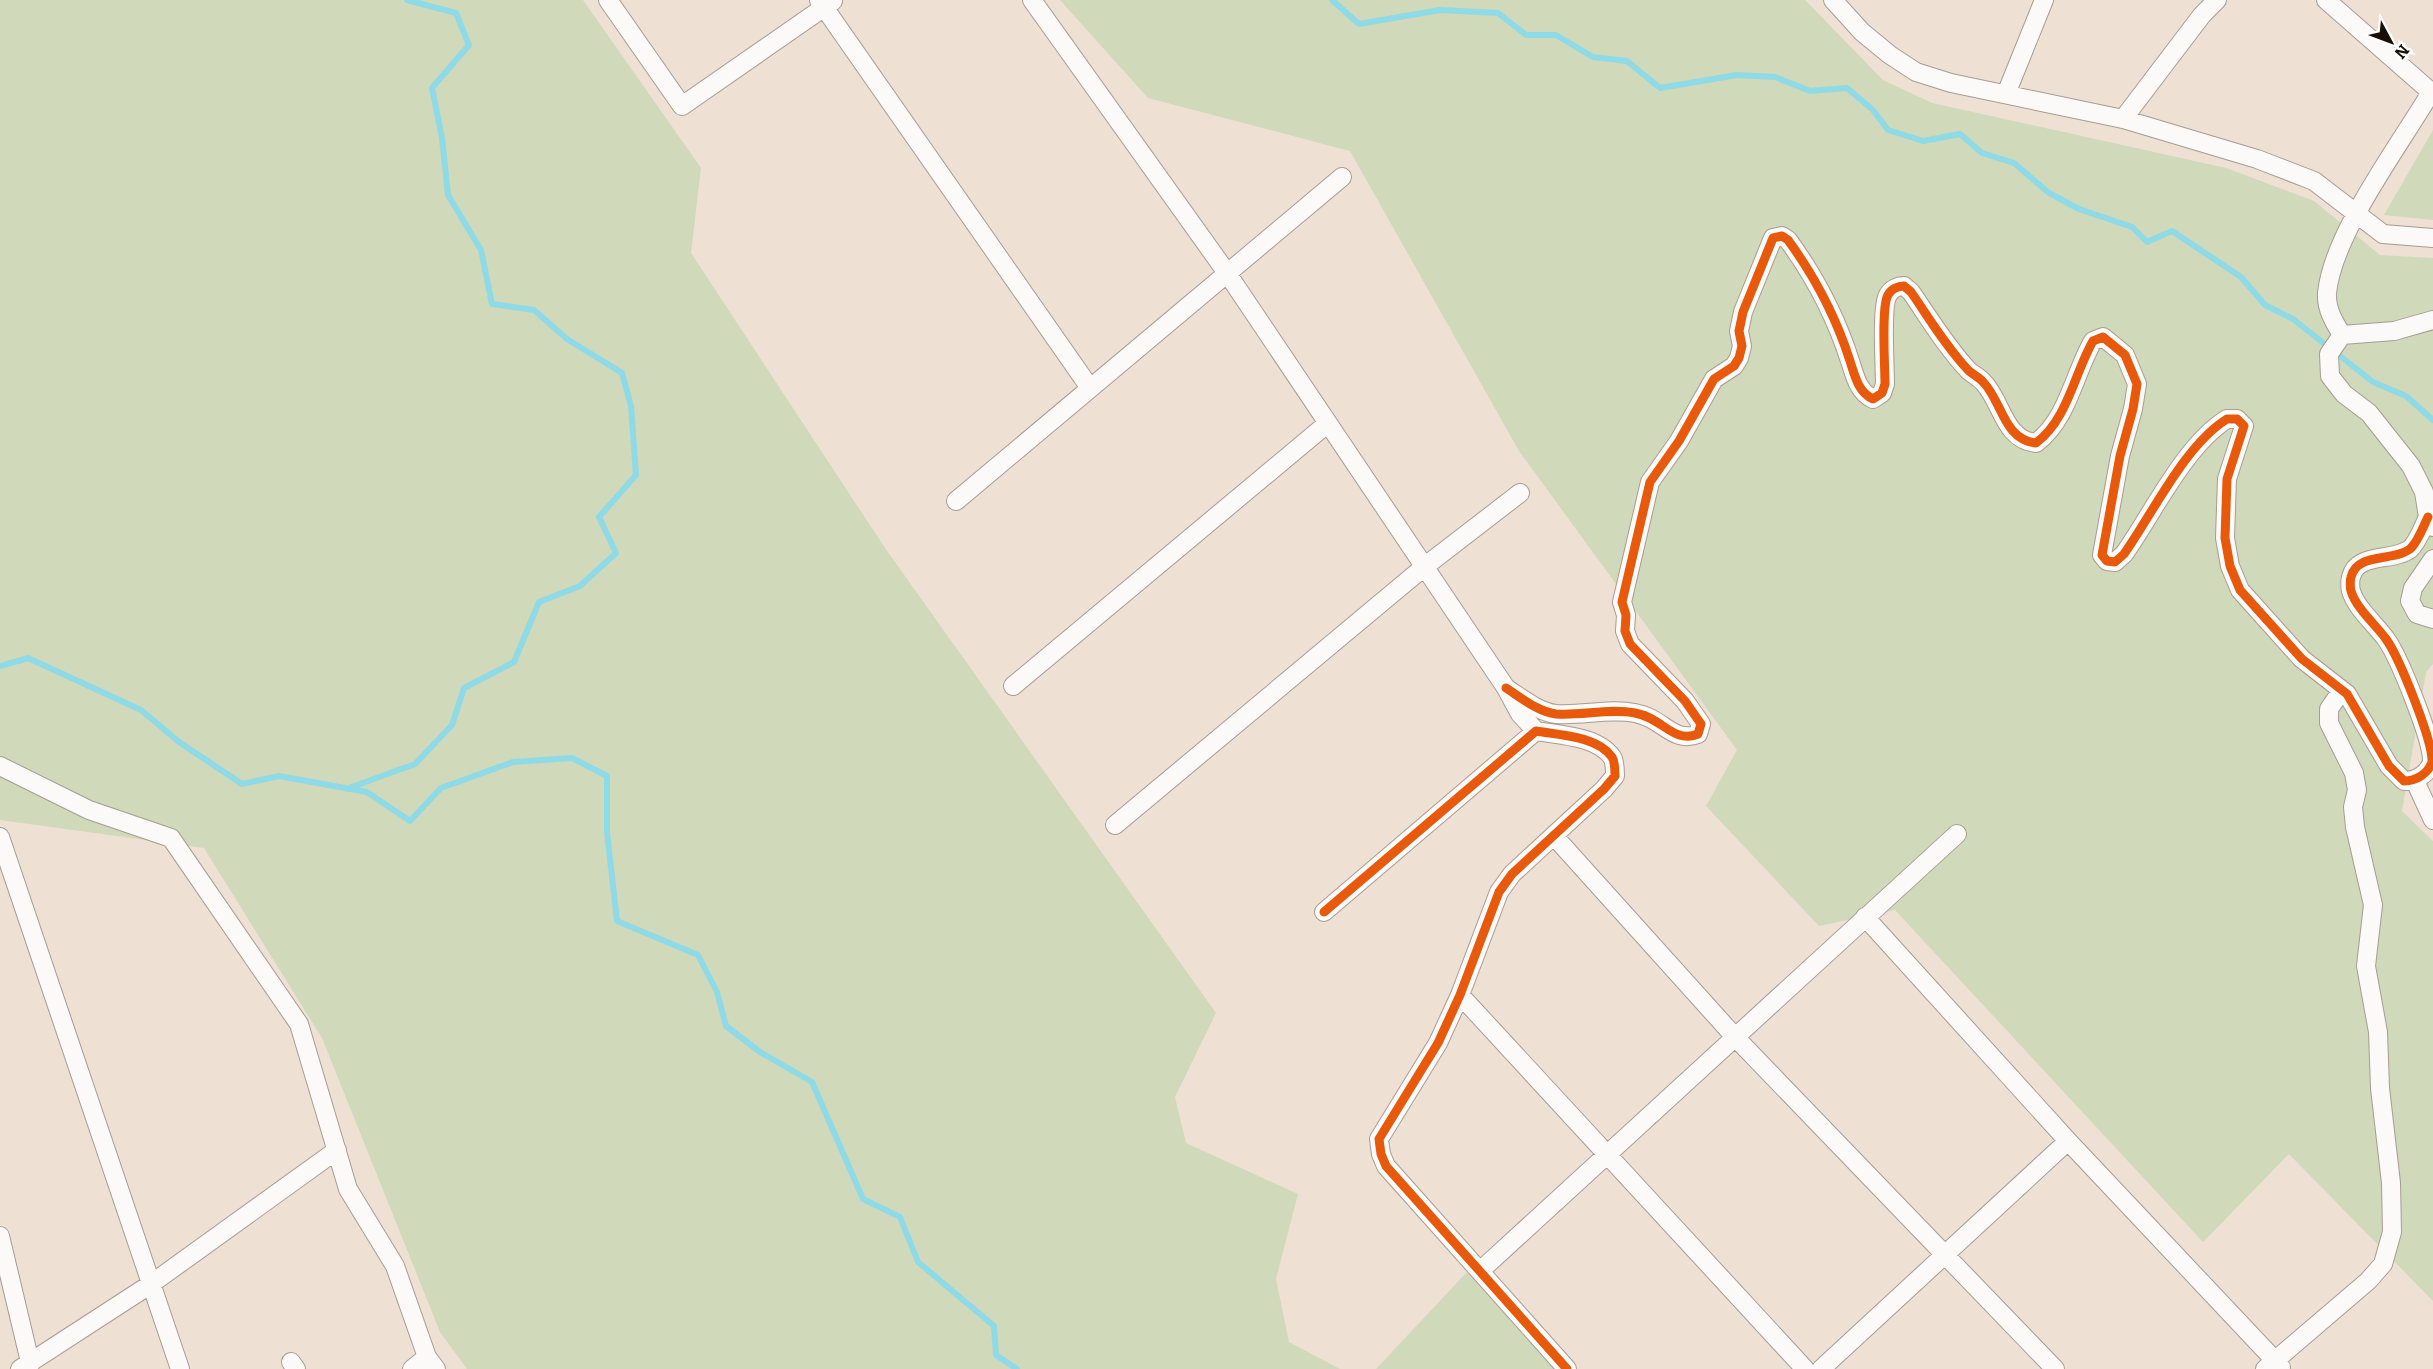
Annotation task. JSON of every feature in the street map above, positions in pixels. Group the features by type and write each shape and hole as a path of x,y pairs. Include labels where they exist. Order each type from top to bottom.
{"street":[{"path":"608,0 682,106 826,2 1090,388"},
{"path":"1032,0 1227,273 1506,688 1520,714 1536,731 1586,741 1602,747 1613,758 1615,776 1604,789 1512,874 1499,892 1460,995 1438,1043 1379,1139 1381,1154 1386,1166 1567,1369"},
{"path":"1833,0 1862,32 1890,55 1916,72 1951,83 2123,119 2257,159 2314,181 2337,196 2383,234 2433,238"},
{"path":"2006,94 2044,0"},
{"path":"2123,119 2202,15 2217,0"},
{"path":"2326,0 2431,92 2337,255 2327,294 2331,318 2342,335"},
{"path":"956,501 1342,177"},
{"path":"1506,688 1534,706 1554,714 1633,712 1651,717 1677,736 1687,738 1698,734 1701,724 1685,701 1630,644 1622,602 1650,482 1679,441 1714,379 1734,366 1739,358 1742,346 1739,331 1743,312 1773,238 1782,236 1794,248 1815,281 1843,338 1857,382 1864,395 1873,399 1882,393 1885,384 1885,309 1887,295 1897,286 1904,286 1911,292 1969,371 1985,384 2007,424 2019,437 2028,442 2036,443 2045,436 2057,420 2093,341 2103,338 2125,354 2137,384 2133,409 2120,456 2102,555 2107,561 2115,562 2124,554 2172,479 2208,434 2227,418 2237,419 2244,426 2227,479 2225,538 2230,566 2240,590 2302,659 2347,694 2397,776 2404,781 2415,781 2426,772 2433,761 2432,745 2415,696 2387,640 2350,590 2351,576 2358,565 2368,560 2399,555 2411,548 2430,522 2424,492 2411,466 2393,440 2369,413 2344,394 2330,376 2329,354 2342,335"},
{"path":"2342,335 2394,331 2433,320"},
{"path":"1013,686 1328,423"},
{"path":"1115,825 1424,567 1520,492"},
{"path":"2433,559 2413,588 2410,601 2417,614 2433,619"},
{"path":"1864,917 2274,1366 2368,1281 2383,1264 2392,1232 2391,1183 2379,1088 2378,1032 2366,966 2373,905 2355,827 2353,807 2357,790 2354,773 2329,723 2329,710 2338,696 2347,694"},
{"path":"1324,912 1536,731"},
{"path":"0,766 89,810 171,838 299,1024 348,1190 395,1266 431,1363 412,1369"},
{"path":"2415,781 2433,820"},
{"path":"1480,1271 1957,834"},
{"path":"1554,836 1735,1037 1944,1257 2055,1369"},
{"path":"0,837 180,1369"},
{"path":"1460,995 1805,1369"},
{"path":"1821,1369 2068,1141"},
{"path":"0,1236 28,1367 151,1284 337,1150"}],"green space":[{"path":"0,0 583,0 701,168 691,253 885,548 1216,1013 1175,1097 1186,1143 1298,1194 1276,1279 1289,1342 1340,1369 467,1369 440,1332 322,1038 204,848 0,820"},
{"path":"1060,0 1805,0 1883,80 1932,103 2226,168 2314,201 2380,255 2433,258 2433,664 2426,672 2402,811 2433,841 2433,1301 2289,1154 2203,1242 1895,910 1819,926 1706,806 1737,750 1519,451 1350,151 1148,98"},
{"path":"2433,130 2433,220 2384,215"},
{"path":"1467,1272 1555,1369 1376,1369"}],"waterway":[{"path":"349,788 415,764 452,725 464,688 514,662 539,602 580,586 616,553 599,517 636,475 631,406 622,373 567,339 534,310 492,304 481,250 448,195 442,138 432,88 469,45 456,13 407,0"},
{"path":"1332,0 1359,24 1440,10 1498,13 1526,35 1556,35 1593,57 1627,61 1660,88 1737,75 1775,77 1810,91 1847,88 1873,110 1888,130 1923,141 1960,134 1982,153 2014,163 2049,193 2079,209 2132,227 2147,242 2172,231 2241,277 2265,305 2293,319 2373,382 2406,396 2433,420"},
{"path":"0,666 28,658 141,710 179,742 242,784 279,776 367,792 410,821 441,788 513,762 572,758 607,776 607,832 617,921 698,955 717,992 726,1026 760,1052 812,1082 863,1199 900,1217 918,1262 994,1326 996,1355 1017,1369"}],"cycle path":[{"path":"1506,688 1549,713 1615,711 1635,713 1682,736 1698,734 1701,724 1685,701 1630,644 1625,631 1626,615 1622,602 1650,482 1679,441 1714,379 1734,366 1739,358 1742,346 1739,331 1743,312 1773,238 1782,236 1788,240 1816,283 1838,329 1858,383 1873,399 1882,393 1885,384 1886,301 1891,291 1902,286 1911,292 1938,333 1961,362 1990,391 2010,428 2025,440 2036,443 2056,422 2093,341 2103,337 2125,355 2137,384 2133,409 2120,456 2102,555 2107,561 2115,562 2124,554 2197,445 2227,419 2237,419 2244,426 2227,479 2225,538 2230,566 2240,590 2302,659 2347,694 2389,766 2404,781 2413,780 2428,770 2432,762 2427,736 2399,663 2386,639 2357,604 2351,591 2350,580 2360,564 2403,553 2410,549 2428,517"},
{"path":"1324,912 1536,731 1566,735 1587,741 1605,750 1612,757 1615,776 1604,789 1512,874 1499,892 1460,995 1438,1043 1379,1139 1381,1154 1386,1166 1567,1369"}]}
